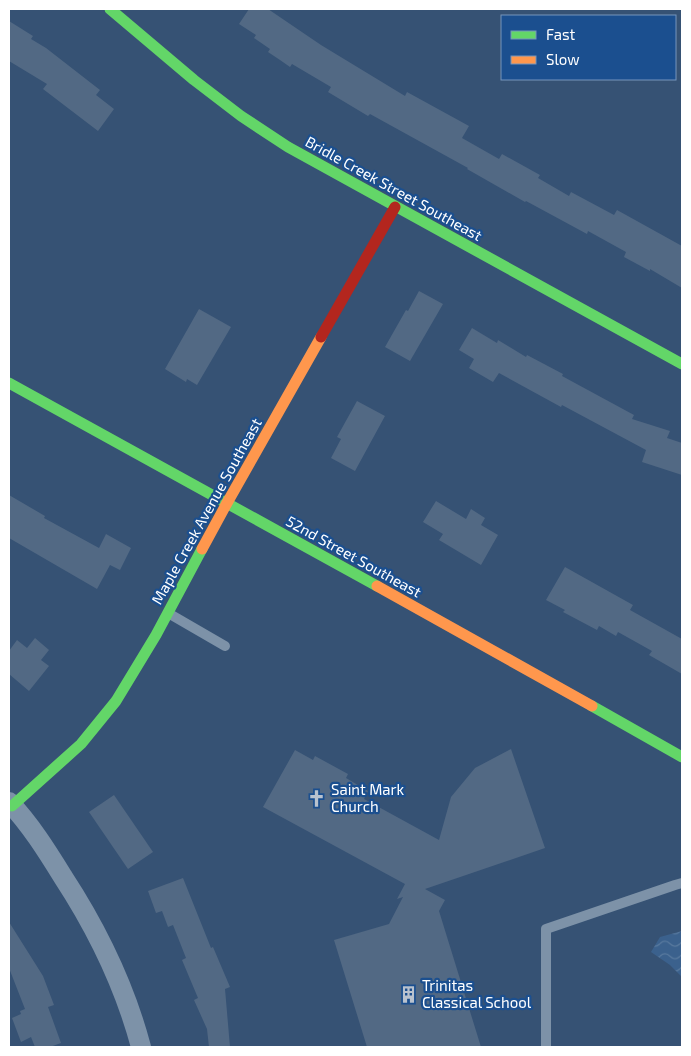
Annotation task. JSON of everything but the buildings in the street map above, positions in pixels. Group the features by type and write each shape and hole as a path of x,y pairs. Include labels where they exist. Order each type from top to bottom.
{"street":[{"name":"Bridle Creek Street Southeast","path":"110,9 194,80 241,116 288,147 682,364"},
{"name":"Maple Creek Avenue Southeast","path":"11,804 81,744 116,701 156,635 227,502 395,207"},
{"name":"52nd Street Southeast","path":"9,384 227,502 682,757"},
{"path":"11,804 52,857 75,894 107,956 123,993 141,1047"}],"lane":[{"path":"167,613 225,646"},
{"path":"546,1047 546,928 682,883"}],"water":[{"path":"682,931 682,977 670,965 651,952 660,937"}],"traffic: fast":[{"path":"110,9 194,80 241,116 288,147 682,364"},
{"path":"9,383 377,586"},
{"path":"12,806 81,744 116,701 156,635 202,549"},
{"path":"592,706 682,757"}],"traffic: slow":[{"path":"202,549 321,337"},
{"path":"377,586 592,706"}],"traffic: jam":[{"path":"321,337 395,207"}],"place":[{"name":"Saint Mark Church","path":"317,798"},
{"name":"Trinitas Classical School","path":"408,994"}]}
